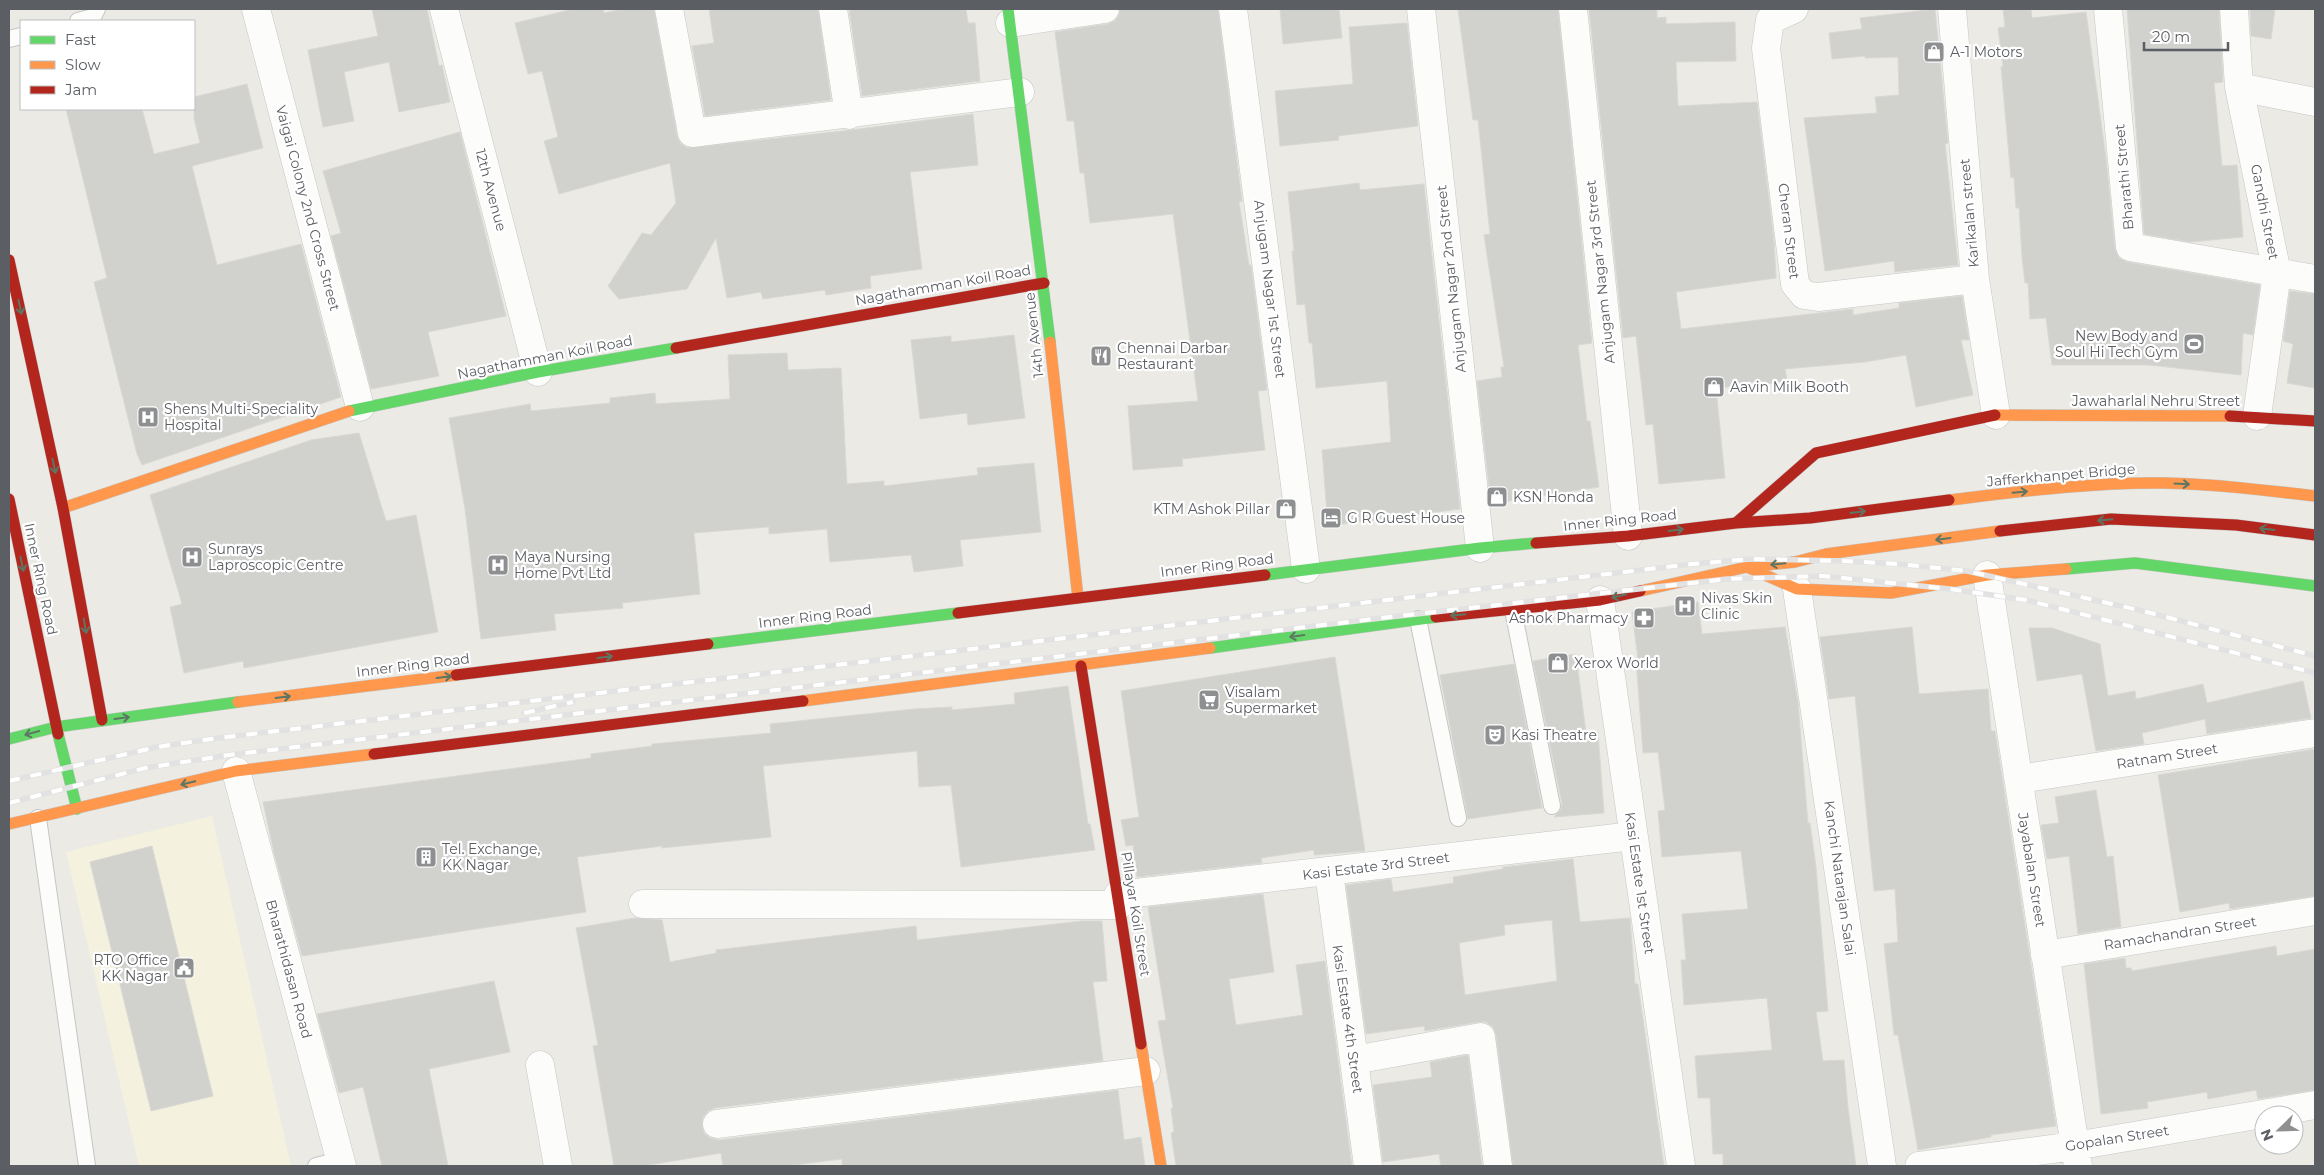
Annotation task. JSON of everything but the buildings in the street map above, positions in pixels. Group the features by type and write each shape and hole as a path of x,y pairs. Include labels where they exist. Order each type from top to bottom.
{"main road":[{"name":"14th Avenue","path":"1009,16 1044,283 1078,598"},
{"path":"9,260 12,282 63,508 102,720"},
{"name":"Nagathamman Koil Road","path":"63,508 360,407 538,372 1044,283"},
{"name":"Jawaharlal Nehru Street","path":"1736,523 1816,453 1996,415 2257,416 2315,421"},
{"name":"Jafferkhanpet Bridge","path":"1810,518 2008,493 2115,485 2162,483 2244,488 2315,496"},
{"name":"Inner Ring Road","path":"9,499 56,727 1480,548 1628,536 1736,523 1810,518"},
{"path":"9,824 236,772 1081,666 1418,619 1600,600 1747,567 1795,562 1826,554 2030,527 2111,519 2236,525 2315,535"},
{"path":"1747,567 1797,589 1891,593 1987,575 2135,563 2315,586"},
{"name":"Pillayar Koil Street","path":"1081,666 1161,1166"},
{"path":"9,740 56,727 77,809"}],"street":[{"name":"Vaigai Colony 2nd Cross Street","path":"256,9 360,407"},
{"name":"12th Avenue","path":"444,9 538,372"},
{"path":"669,9 692,133 849,115 1020,92"},
{"path":"833,9 849,115"},
{"path":"1009,16 1105,9"},
{"name":"Anjugam Nagar 1st Street","path":"1233,9 1306,569"},
{"name":"Anjugam Nagar 2nd Street","path":"1421,9 1480,548"},
{"name":"Anjugam Nagar 3rd Street","path":"1573,9 1628,536"},
{"name":"Cheran Street","path":"1794,9 1770,20 1766,48 1795,284 1804,295 1818,297 1975,279"},
{"name":"Karikalan street","path":"1952,9 1975,279 1996,415"},
{"name":"Bharathi Street","path":"2108,9 2130,247 2315,279"},
{"name":"Gandhi Street","path":"2234,9 2239,86 2277,273 2257,416"},
{"path":"2239,86 2315,102"},
{"name":"Jayabalan Street","path":"1987,575 2076,1156"},
{"name":"Kanchi Natarajan Salai","path":"1797,589 1882,1166"},
{"name":"Kasi Estate 1st Street","path":"1600,600 1682,1166"},
{"name":"Ratnam Street","path":"2018,779 2315,733"},
{"name":"Bharathidasan Road","path":"236,772 332,1164"},
{"name":"Kasi Estate 3rd Street","path":"643,904 1119,900 1328,872 1633,836"},
{"name":"Kasi Estate 4th Street","path":"1328,872 1368,1166"},
{"name":"Ramachandran Street","path":"2045,955 2315,911"},
{"path":"1354,1060 1481,1037 1498,1166"},
{"path":"540,1065 558,1166"},
{"path":"717,1124 1146,1071"},
{"name":"Gopalan Street","path":"1919,1166 2076,1156 2315,1106"}],"lane":[{"path":"82,20 93,17 98,9"},
{"path":"1514,610 1552,806"},
{"path":"1418,619 1458,818"},
{"path":"38,818 87,1166"}],"shaded area":[{"path":"212,816 291,1166 139,1166 66,852"}],"railway":[{"path":"9,781 157,747 218,738 1692,564 1751,559 1899,564 1967,571 2147,612 2315,656"},
{"path":"9,803 145,768 229,755 1390,617 1727,579 1823,576 1950,589 2026,600 2315,673"},
{"path":"524,713 573,702"}],"traffic: fast":[{"path":"1008,9 1050,342"},
{"path":"349,411 538,372 676,348"},
{"path":"1265,575 1480,548 1536,543"},
{"path":"2066,569 2135,563 2315,586"},
{"path":"708,644 958,613"},
{"path":"1210,648 1436,617"},
{"path":"9,739 56,727 238,702"},
{"path":"58,734 77,809"}],"traffic: slow":[{"path":"1050,342 1078,598"},
{"path":"63,508 349,411"},
{"path":"1995,415 2230,416"},
{"path":"1949,500 2056,488 2137,483 2220,486 2315,496"},
{"path":"1640,591 1747,567 1795,562 1826,554 2000,531"},
{"path":"1747,567 1797,589 1891,593 1987,575 2066,569"},
{"path":"803,701 1210,648"},
{"path":"238,702 456,675"},
{"path":"9,824 236,771 374,754"},
{"path":"1141,1044 1161,1166"}],"traffic: jam":[{"path":"9,260 63,508 102,720"},
{"path":"676,348 1044,283"},
{"path":"1736,523 1816,453 1995,415"},
{"path":"2230,416 2315,421"},
{"path":"9,499 58,734"},
{"path":"1536,543 1628,536 1736,523 1810,518 1949,500"},
{"path":"2000,531 2111,519 2236,525 2315,535"},
{"path":"958,613 1265,575"},
{"path":"1436,617 1600,600 1640,591"},
{"path":"456,675 708,644"},
{"path":"1081,666 1141,1044"},
{"path":"374,754 803,701"}],"place":[{"name":"A-1 Motors","path":"1934,52"},
{"name":"New Body and Soul Hi Tech Gym","path":"2194,344"},
{"name":"Chennai Darbar Restaurant","path":"1101,356"},
{"name":"Aavin Milk Booth","path":"1714,387"},
{"name":"Shens Multi-Speciality Hospital","path":"148,417"},
{"name":"KSN Honda","path":"1497,497"},
{"name":"KTM Ashok Pillar","path":"1286,509"},
{"name":"G R Guest House","path":"1331,518"},
{"name":"Sunrays Laproscopic Centre","path":"192,557"},
{"name":"Maya Nursing Home Pvt Ltd","path":"498,565"},
{"name":"Nivas Skin Clinic","path":"1685,606"},
{"name":"Ashok Pharmacy","path":"1644,618"},
{"name":"Xerox World","path":"1558,663"},
{"name":"Visalam Supermarket","path":"1209,700"},
{"name":"Kasi Theatre","path":"1495,735"},
{"name":"Tel. Exchange, KK Nagar","path":"426,857"},
{"name":"RTO Office KK Nagar","path":"184,968"}]}
